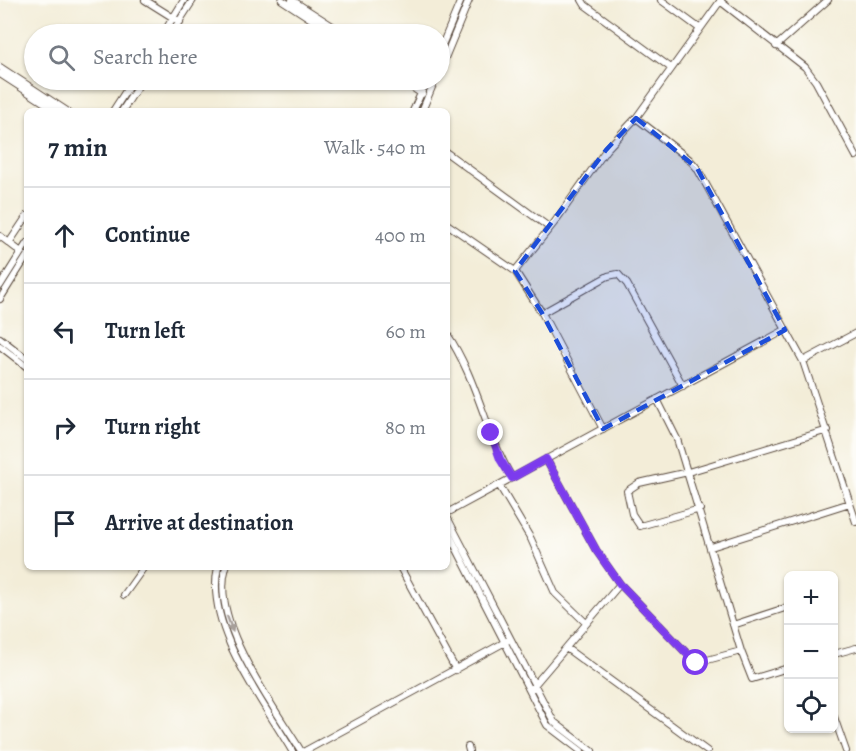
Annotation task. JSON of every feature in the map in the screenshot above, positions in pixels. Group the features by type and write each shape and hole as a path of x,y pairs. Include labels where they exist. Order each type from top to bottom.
{"street":[{"path":"145,0 180,22 193,0"},
{"path":"169,24 184,0"},
{"path":"282,0 319,24"},
{"path":"292,0 329,24"},
{"path":"450,26 461,0"},
{"path":"450,46 469,0"},
{"path":"582,0 585,5 671,68"},
{"path":"662,0 699,28"},
{"path":"776,46 828,0"},
{"path":"515,271 550,228 606,150 636,118 699,28 721,1 812,75 856,156"},
{"path":"0,67 24,83"},
{"path":"0,74 24,90"},
{"path":"25,90 52,108"},
{"path":"35,90 62,108"},
{"path":"114,108 126,90"},
{"path":"124,108 136,90"},
{"path":"414,108 422,90"},
{"path":"426,90 429,94"},
{"path":"423,108 431,90"},
{"path":"636,118 689,159 697,168 803,361 828,430 856,522"},
{"path":"450,155 550,228"},
{"path":"9,243 24,220"},
{"path":"450,226 515,271 542,313 603,429"},
{"path":"0,236 22,254"},
{"path":"0,241 22,254"},
{"path":"0,286 22,254"},
{"path":"0,299 22,254"},
{"path":"542,313 608,276 618,274 627,284 683,386"},
{"path":"450,513 785,330"},
{"path":"803,361 856,333"},
{"path":"0,338 24,357"},
{"path":"450,340 474,384 495,446 512,478"},
{"path":"0,346 24,365"},
{"path":"657,399 677,439 741,651 752,679 784,669"},
{"path":"700,509 640,526 632,514 627,495 629,489 639,483 688,472 828,430"},
{"path":"546,459 596,550 620,584 696,663 741,651"},
{"path":"499,485 531,539 555,593 586,623"},
{"path":"711,547 850,503"},
{"path":"450,521 532,688 547,725 581,751"},
{"path":"450,535 508,640"},
{"path":"124,595 142,570"},
{"path":"218,570 217,608 225,635 292,751"},
{"path":"226,570 224,597 233,633 301,751"},
{"path":"402,570 456,670"},
{"path":"532,688 620,584"},
{"path":"733,625 784,609"},
{"path":"306,751 508,640"},
{"path":"567,648 707,751"},
{"path":"838,653 856,648"},
{"path":"532,688 554,722 592,751"},
{"path":"838,728 846,751"}],"highlighted area":[{"path":"636,118 697,168 785,330 603,429 542,313 515,271 606,150"}],"route":[{"path":"491,433 500,459 512,478 546,459 596,550 620,584 696,663"}]}
